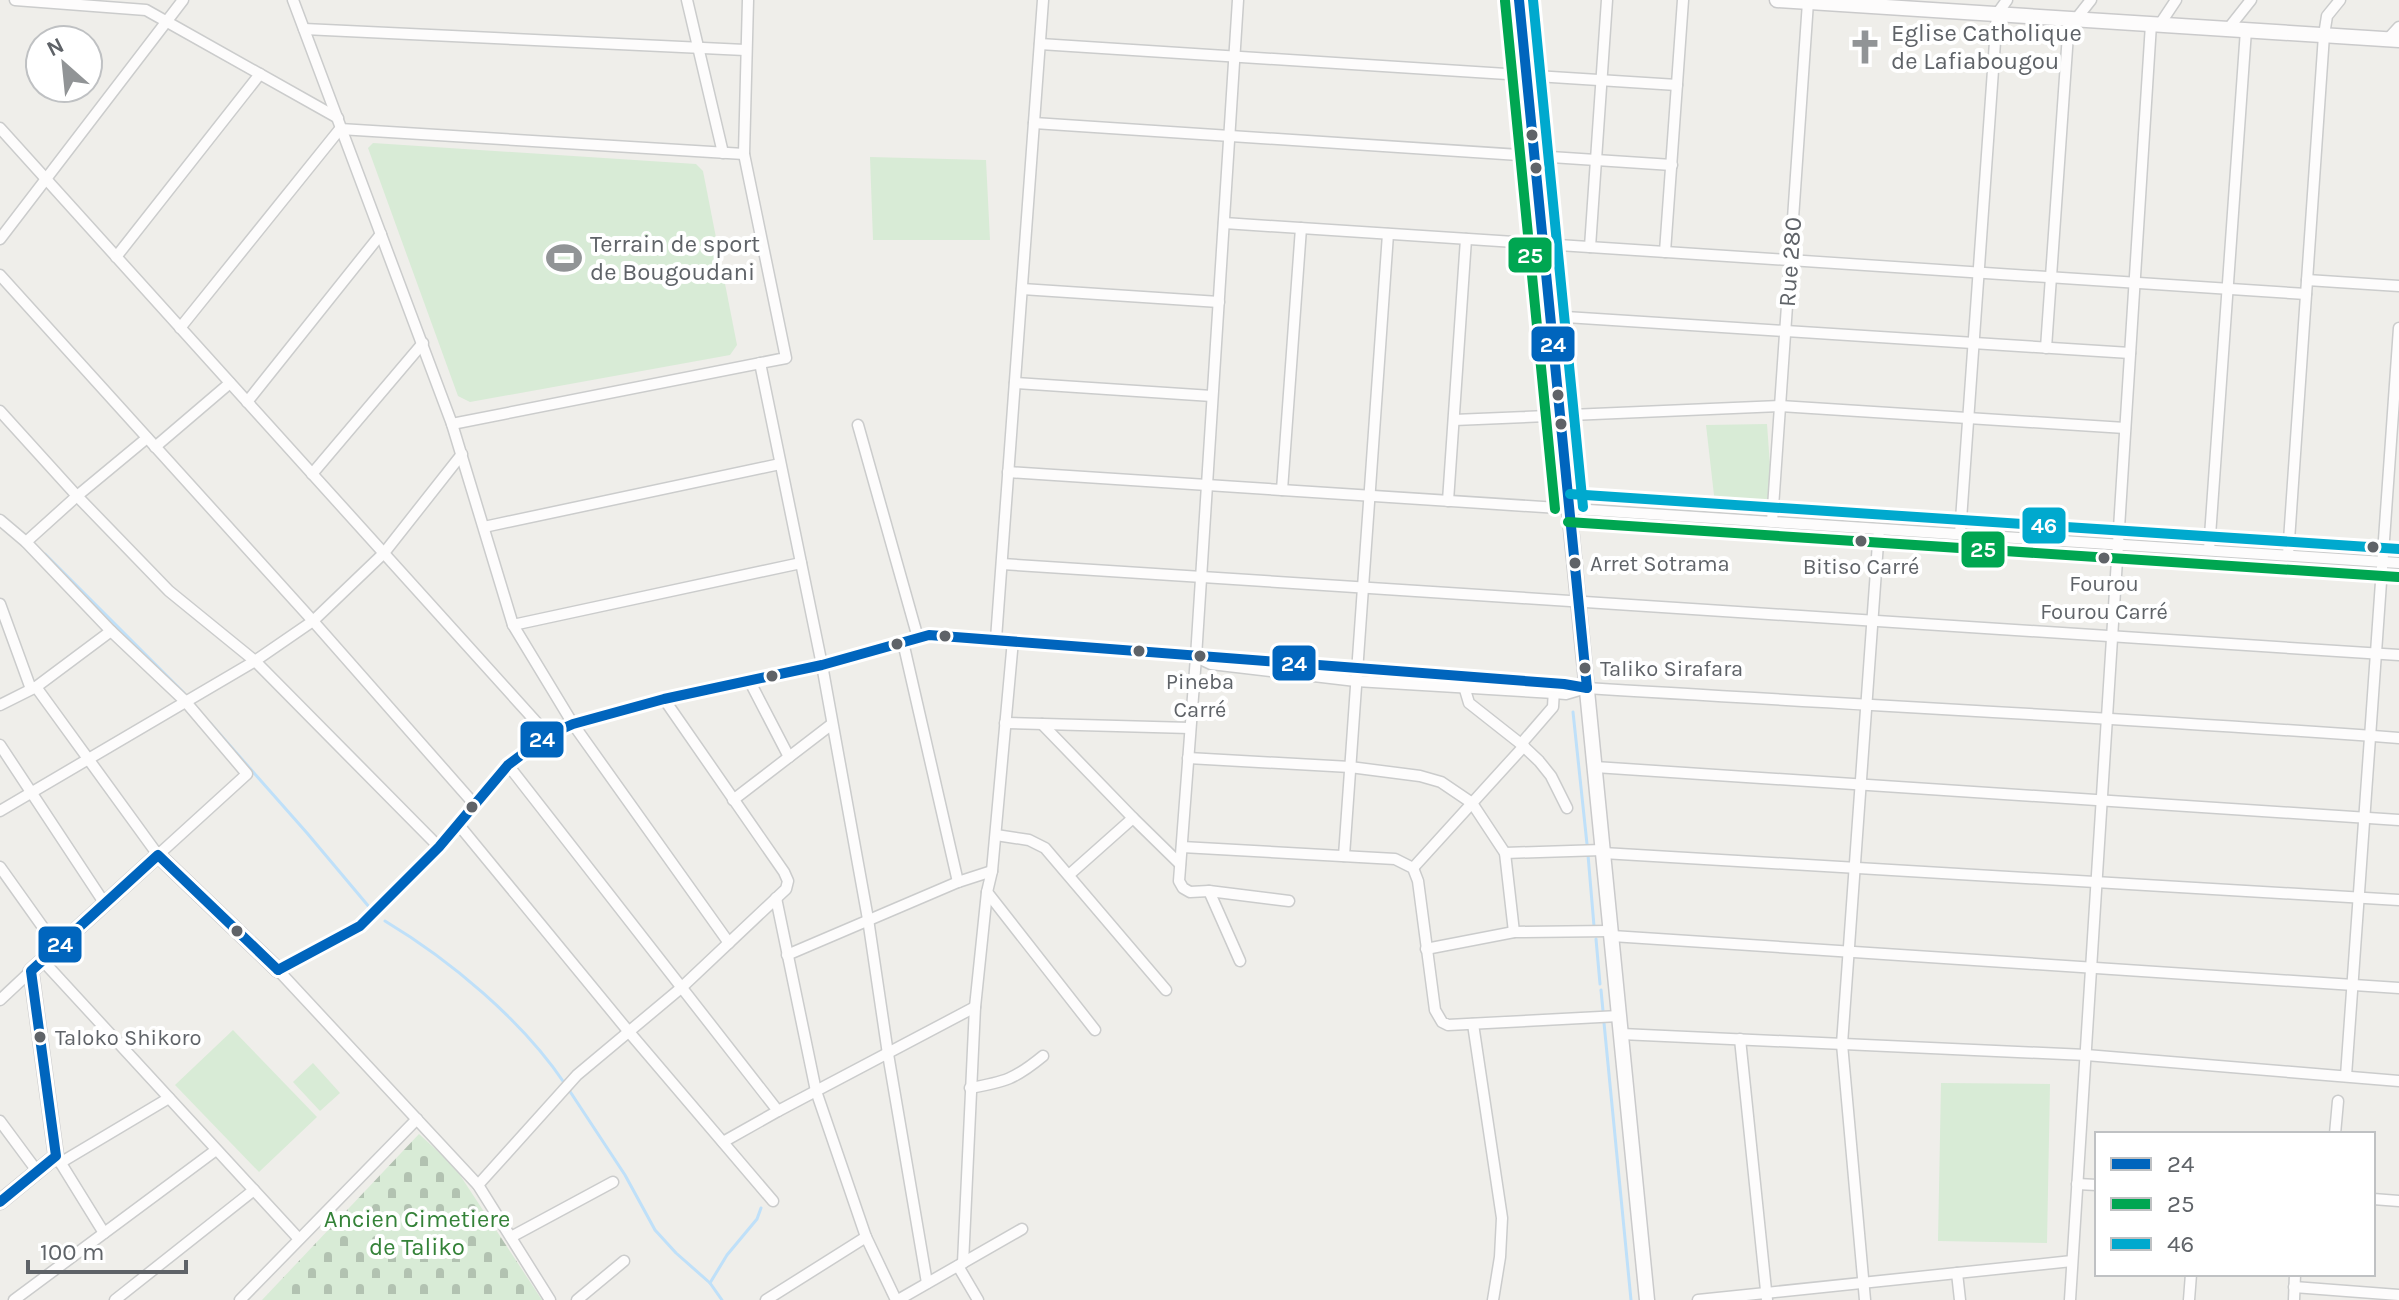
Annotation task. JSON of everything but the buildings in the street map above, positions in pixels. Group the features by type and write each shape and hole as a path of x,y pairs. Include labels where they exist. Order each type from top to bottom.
{"street":[{"path":"15,0 146,10 260,74 339,124 744,154"},
{"path":"0,239 183,0"},
{"path":"293,0 452,424 513,625 573,724 729,943"},
{"path":"687,0 723,153"},
{"path":"452,424 786,358 744,154 748,0"},
{"path":"996,639 1043,0"},
{"path":"1238,0 1179,881 1190,892 1209,891 1289,901"},
{"path":"1519,0 1647,1300"},
{"path":"1590,247 1607,0"},
{"path":"1665,252 1683,0"},
{"path":"1777,0 1953,6 1997,14 2394,39 2399,27"},
{"path":"1960,534 1997,14 2007,0"},
{"path":"2046,348 2072,19 2091,0"},
{"path":"2070,1300 2130,353 2156,24 2176,0"},
{"path":"2228,29 2251,0"},
{"path":"2288,555 2324,35 2327,16 2340,0"},
{"name":"Rue 280","path":"1772,522 1808,2"},
{"path":"304,29 745,50"},
{"path":"2209,550 2246,30"},
{"path":"1040,44 1677,85"},
{"path":"116,257 260,74"},
{"path":"1034,123 1672,165"},
{"path":"180,328 339,124"},
{"path":"0,128 548,735"},
{"path":"1224,223 2306,294"},
{"path":"1282,490 1301,228"},
{"path":"247,402 381,234"},
{"path":"1344,856 1388,234"},
{"path":"1448,501 1466,239"},
{"path":"0,275 475,805"},
{"path":"2307,280 2399,286"},
{"path":"1022,289 1219,302"},
{"path":"1550,316 2130,353"},
{"path":"2346,1076 2399,328"},
{"path":"312,474 423,343"},
{"path":"760,363 822,665 868,919 927,1283"},
{"path":"26,542 77,496 230,383"},
{"path":"1015,383 1212,396"},
{"path":"1454,420 1780,406 2125,428"},
{"path":"0,411 169,591 255,661 439,847"},
{"path":"858,425 918,638"},
{"path":"0,811 255,661 313,621 384,553 462,454"},
{"path":"484,527 780,464"},
{"path":"1008,472 2399,563"},
{"path":"0,520 26,542 111,631 185,701 247,774 43,961 2,994"},
{"path":"1865,1300 1842,1044 1879,529"},
{"path":"513,625 801,563"},
{"path":"1002,564 2399,655"},
{"path":"0,604 34,688 158,855 278,970 478,1185 550,1300"},
{"path":"0,705 34,688 111,631"},
{"path":"278,970 360,926 439,847 508,765 548,735 573,724 664,699 822,665 929,635 1213,656 1357,669 1463,683"},
{"path":"978,1300 960,1264 975,1007 996,835 1013,640"},
{"path":"903,642 958,882"},
{"path":"1196,657 1211,664 1356,681 1554,688 1566,694 1587,688 2399,738"},
{"path":"749,680 789,757"},
{"path":"1463,683 1469,703 1523,745 1551,776 1567,808"},
{"path":"1413,868 1553,707 1554,688"},
{"path":"478,1185 577,1075 681,988 786,889 788,881 664,699"},
{"path":"1005,723 1190,728"},
{"path":"733,800 832,724"},
{"path":"1042,724 1180,864"},
{"path":"0,745 105,904"},
{"path":"1188,758 1350,767 1420,776 1441,782 1472,803 1505,853 1514,932"},
{"path":"508,765 778,1111"},
{"path":"1595,767 2399,820"},
{"path":"1070,874 1133,818"},
{"path":"458,824 773,1201"},
{"path":"996,835 1029,840 1045,848 1166,990"},
{"path":"1182,847 1395,859 1413,868 1418,881 1435,1010 1448,1025 1619,1016"},
{"path":"1505,853 1603,851 2399,900"},
{"path":"0,867 57,947"},
{"path":"787,955 958,882 992,871"},
{"path":"1209,891 1240,961"},
{"path":"987,892 1095,1030"},
{"path":"776,898 816,1091 866,1237 897,1300 1022,1229"},
{"path":"1426,949 1514,932 1611,934 2399,988"},
{"path":"43,961 299,1239"},
{"path":"31,971 58,1159 104,1233"},
{"path":"723,1142 975,1007"},
{"path":"1473,1024 1502,1218 1493,1300"},
{"path":"1621,1034 2086,1055 2399,1081"},
{"path":"1740,1039 1766,1296"},
{"path":"970,1088 1005,1082 1020,1075 1043,1056"},
{"path":"0,1202 37,1171 169,1098"},
{"path":"2335,1132 2338,1101"},
{"path":"240,1300 417,1119"},
{"path":"0,1121 37,1171"},
{"path":"14,1300 216,1150"},
{"path":"511,1237 613,1182"},
{"path":"2077,1184 2095,1185"},
{"path":"115,1300 254,1190"},
{"path":"2375,1199 2399,1201"},
{"path":"766,1300 866,1237"},
{"path":"577,1300 624,1261"},
{"path":"1698,1300 1766,1296 2072,1261"},
{"path":"1957,1273 1960,1300"},
{"path":"2189,1300 2191,1276"},
{"path":"2294,1300 2295,1276"},
{"path":"2294,1287 2399,1295"}],"green space":[{"name":"Terrain de sport de Bougoudani","path":"373,143 696,164 703,171 737,345 730,355 470,402 458,396 368,148"},
{"path":"870,157 986,160 990,240 873,240"},
{"path":"1767,424 1773,507 1715,504 1706,425"},
{"path":"233,1030 317,1117 259,1172 175,1085"},
{"path":"313,1063 340,1093 320,1111 293,1082"},
{"path":"1941,1083 2050,1084 2047,1243 1938,1241"},
{"name":"Ancien Cimetiere de Taliko","path":"419,1134 454,1166 542,1300 262,1300"}],"waterway":[{"path":"45,554 184,693"},
{"path":"1573,712 1587,844"},
{"path":"210,723 370,908"},
{"path":"1588,855 1594,926"},
{"path":"385,921 434,954 483,993 528,1037 565,1084"},
{"path":"1596,939 1600,984"},
{"path":"1601,990 1603,1011"},
{"path":"1604,1023 1631,1300"},
{"path":"569,1090 625,1175 655,1230 710,1283 722,1300"},
{"path":"710,1283 727,1255 757,1219 761,1208"}],"transit line":[{"name":"24","path":"1519,0 1587,688"},
{"name":"46","path":"1533,0 1583,507"},
{"name":"25","path":"1505,1 1555,509"},
{"name":"46","path":"1570,494 2399,549"},
{"name":"25","path":"1568,522 2398,577"},
{"name":"24","path":"278,970 360,926 439,847 508,765 548,735 573,724 664,699 822,665 929,635 1587,688"},
{"name":"24","path":"0,1202 56,1156 31,971 158,855 278,970"}],"place":[{"name":"Eglise Catholique de Lafiabougou","path":"1865,47"},
{"name":"Terrain de sport de Bougoudani","path":"564,258"},
{"name":"Bitiso Carré","path":"1861,541"},
{"name":"Fourou Fourou Carré","path":"2104,558"},
{"name":"Arret Sotrama","path":"1575,563"},
{"name":"Pineba Carré","path":"1200,656"},
{"name":"Taliko Sirafara","path":"1585,668"},
{"name":"Taloko Shikoro","path":"40,1037"}]}
